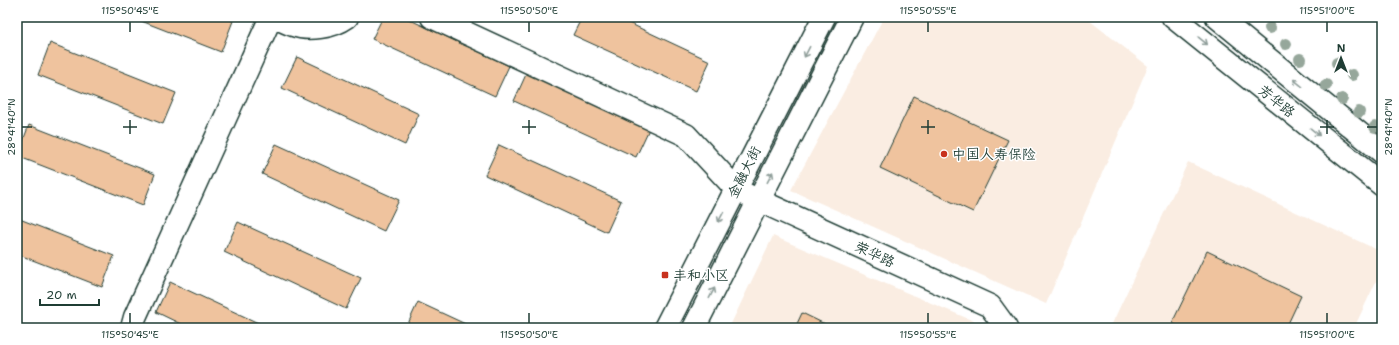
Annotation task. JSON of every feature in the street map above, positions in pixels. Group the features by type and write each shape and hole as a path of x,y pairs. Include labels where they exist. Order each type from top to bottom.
{"street":[{"path":"132,328 138,310 271,17"},
{"path":"276,17 293,26 317,28 340,22 347,17"},
{"path":"432,17 686,135 736,189"},
{"name":"金融大街","path":"665,328 824,17"},
{"name":"金融大街","path":"694,328 852,17"},
{"name":"芳华路","path":"1172,17 1382,186"},
{"name":"芳华路","path":"1217,17 1382,152"},
{"name":"荣华路","path":"736,189 990,306 1006,328"}],"shaded area":[{"path":"884,17 1085,17 1148,66 1046,304 791,190"},
{"path":"1188,162 1382,252 1382,269 1354,328 1110,328"},
{"path":"773,236 983,325 982,328 729,328"}],"building":[{"path":"131,17 224,17 233,21 221,52"},
{"path":"383,17 404,17 509,66 495,96 372,39"},
{"path":"582,17 616,17 710,61 696,91 573,35"},
{"path":"50,43 176,93 163,124 38,75"},
{"path":"297,57 419,114 405,145 282,88"},
{"path":"528,70 650,127 636,157 514,101"},
{"name":"中国人寿保险","path":"914,96 1008,140 973,212 880,168"},
{"path":"29,125 155,174 143,205 17,156"},
{"path":"276,144 399,200 384,231 262,174"},
{"path":"499,145 621,201 607,232 485,175"},
{"path":"17,218 114,256 102,287 17,254"},
{"path":"238,222 361,278 346,309 224,252"},
{"path":"1207,251 1301,296 1286,328 1182,328 1172,323"},
{"path":"170,282 269,328 189,328 156,312"},
{"path":"418,302 474,328 406,328"},
{"path":"802,313 833,328 795,328"}],"place":[{"name":"中国人寿保险","path":"944,154"},
{"name":"丰和小区","path":"665,275"}]}
